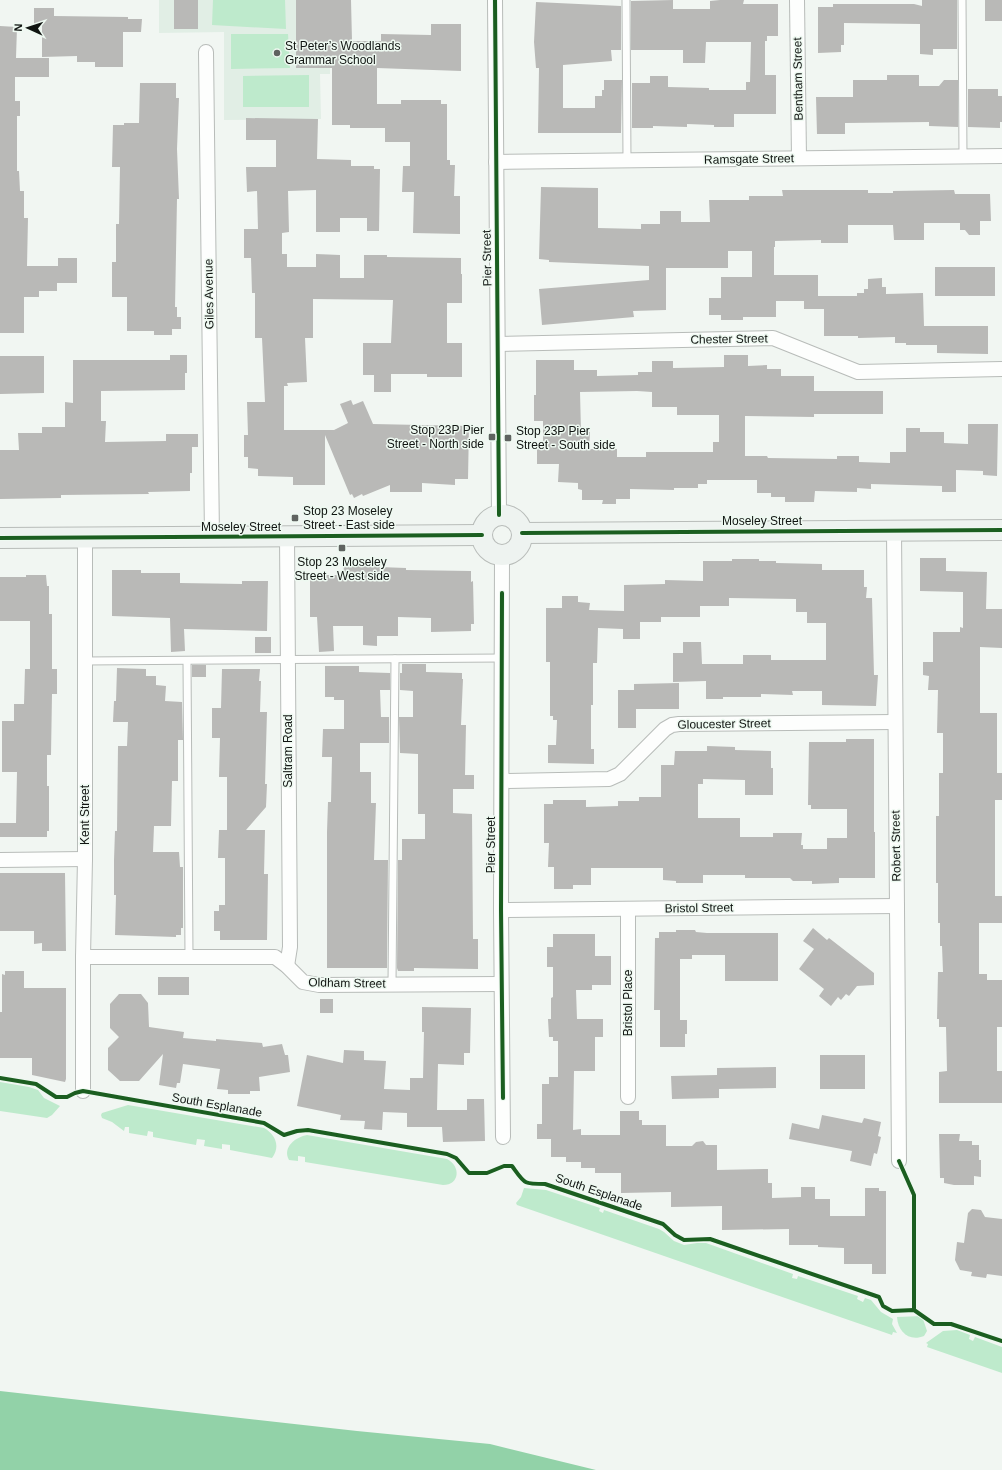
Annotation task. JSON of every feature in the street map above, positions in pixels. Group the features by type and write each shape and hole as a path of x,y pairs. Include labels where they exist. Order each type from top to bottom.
{"street":[{"name":"Pier Street","path":"495,0 499,515"},
{"name":"Bentham Street","path":"797,0 799,158"},
{"name":"Giles Avenue","path":"206,52 212,537"},
{"name":"Ramsgate Street","path":"496,162 1002,156"},
{"name":"Chester Street","path":"498,344 773,338 858,372 1002,369"},
{"path":"499,515 512,517 517,522 522,533 518,546 508,553 502,554 496,554 486,547 482,535 485,524 493,516 499,515"},
{"name":"Robert Street","path":"894,530 899,1161"},
{"name":"Moseley Street","path":"522,533 1002,530"},
{"name":"Moseley Street","path":"0,538 482,535"},
{"name":"Saltram Road","path":"287,536 290,947 287,966"},
{"name":"Kent Street","path":"83,1092 85,860 84,538"},
{"name":"Pier Street","path":"502,554 501,984 503,1138"},
{"name":"Gloucester Street","path":"502,781 608,779 620,774 666,729 672,725 895,722"},
{"path":"0,860 85,860"},
{"name":"Bristol Street","path":"501,910 897,906"},
{"name":"Bristol Place","path":"628,909 628,1097"},
{"name":"Oldham Street","path":"83,957 275,957 287,966 302,982 319,984 501,984"}],"lane":[{"path":"626,0 626,160"},
{"path":"962,0 963,156"},
{"path":"85,661 502,658"},
{"path":"392,983 395,659"},
{"path":"187,661 189,956"}],"shaded area":[{"name":"St Peter’s Woodlands Grammar School","path":"159,0 330,0 330,74 320,74 321,119 224,120 224,32 159,33"},
{"path":"213,0 285,0 286,29 212,25"},
{"path":"231,34 288,34 290,68 231,69"},
{"path":"309,75 309,107 243,107 243,76"},
{"path":"0,1082 38,1090 44,1098 60,1106 47,1118 0,1111"},
{"path":"128,1105 264,1128 274,1137 276,1141 275,1154 272,1158 230,1150 230,1145 222,1144 222,1149 204,1146 205,1140 197,1139 196,1145 153,1137 153,1132 148,1131 147,1136 129,1133 129,1127 125,1127 124,1131 112,1122 102,1118 102,1113"},
{"path":"307,1135 447,1159 455,1166 457,1175 453,1182 443,1185 305,1162 305,1157 298,1156 298,1161 289,1160 287,1151 291,1143"},
{"path":"524,1188 546,1190 600,1208 599,1211 603,1213 604,1210 659,1229 674,1241 684,1245 706,1243 793,1274 792,1278 797,1279 798,1276 858,1296 857,1299 863,1302 865,1298 871,1300 881,1312 893,1319 892,1324 897,1333 893,1332 892,1335 517,1205 516,1203 521,1197"},
{"path":"922,1316 927,1331 924,1336 919,1338 909,1337 905,1334 900,1327 897,1317"},
{"path":"957,1330 970,1335 969,1339 973,1341 975,1337 1002,1347 1002,1373 927,1347 928,1344 926,1343 943,1331"},
{"path":"0,1391 357,1431 490,1444 596,1470 0,1470"}],"building":[{"path":"174,0 198,0 198,29 174,29"},
{"path":"296,0 351,0 352,41 381,41 381,34 431,35 431,24 461,24 461,71 377,68 377,104 401,104 401,100 441,100 441,104 447,104 447,160 450,160 450,165 455,165 454,196 460,196 460,234 413,233 414,192 402,192 403,166 410,166 410,142 385,142 385,128 350,128 350,125 332,125 332,68 296,68"},
{"path":"673,0 673,9 710,9 710,1 720,0 744,0 743,4 778,4 778,36 767,36 767,41 765,41 765,75 776,75 776,114 734,114 734,127 714,127 714,125 687,124 687,127 653,126 653,128 632,128 632,83 650,83 650,76 668,76 668,87 709,88 709,90 746,90 746,82 750,82 751,42 706,42 705,63 683,63 683,50 631,50 631,1"},
{"path":"922,0 957,0 957,49 933,49 933,55 920,54 920,24 844,23 844,45 841,45 841,52 818,53 818,7 833,7 833,4 914,4 922,6"},
{"path":"985,0 1002,0 1002,21 985,21"},
{"path":"536,2 621,6 621,50 611,50 612,61 563,65 563,108 595,108 595,96 602,96 602,90 604,90 604,80 622,80 621,133 538,133 539,68 536,68 534,42"},
{"path":"34,8 54,8 54,16 128,17 128,19 142,19 141,32 123,32 123,67 95,67 95,62 77,62 77,56 42,57 42,25 34,25"},
{"path":"0,26 17,27 16,58 49,58 49,77 15,77 15,101 20,101 20,116 17,116 17,171 19,171 20,191 24,191 24,218 28,218 27,266 58,266 58,258 77,258 77,283 57,283 57,291 39,291 39,297 24,297 24,333 0,333"},
{"path":"887,75 919,75 919,86 939,86 944,80 958,80 958,127 929,126 929,122 845,123 845,134 817,134 816,97 853,97 853,80 887,80"},
{"path":"140,83 176,83 176,98 179,98 177,149 179,199 177,199 175,307 177,307 177,317 181,317 181,329 172,329 172,335 154,335 154,331 127,331 127,297 112,297 112,262 116,262 116,224 119,224 120,167 112,167 113,125 139,123"},
{"path":"968,89 998,89 998,96 1002,96 1002,122 1000,122 1000,128 968,127"},
{"path":"246,118 318,119 317,159 351,160 351,166 374,166 374,169 380,169 379,231 367,231 367,218 340,218 340,232 316,232 316,190 288,191 289,232 282,233 282,254 287,254 287,267 316,267 316,254 340,255 340,278 364,278 364,255 387,255 387,257 461,258 462,303 447,303 447,343 462,343 462,377 427,377 427,374 391,374 391,392 374,392 374,375 363,375 363,343 391,343 393,300 313,299 313,338 305,338 307,382 287,383 288,386 284,386 284,430 334,430 348,423 340,404 351,400 353,405 363,401 373,424 469,426 468,479 455,479 455,485 422,483 422,492 390,492 390,485 354,498 352,494 350,495 325,435 325,485 293,485 293,477 258,476 258,469 248,468 248,457 244,457 244,435 248,435 247,402 265,402 262,338 255,338 255,293 252,293 251,258 244,258 244,229 258,229 257,191 247,192 246,167 276,167 276,140 246,140"},
{"path":"541,187 598,188 598,228 641,229 641,224 660,224 660,211 681,211 681,222 710,222 709,200 749,200 749,196 783,196 782,190 868,190 868,193 893,193 893,191 954,190 955,194 990,194 991,221 980,221 980,235 969,235 965,230 960,230 960,223 924,223 924,240 894,240 893,225 848,225 848,243 821,243 821,240 775,241 774,247 774,275 818,275 818,296 857,296 857,293 864,293 864,289 868,289 868,279 882,278 882,287 886,287 886,294 923,293 924,326 988,326 988,354 937,353 937,345 906,345 906,343 895,343 895,337 858,338 858,336 824,336 824,309 804,309 804,301 776,301 776,317 743,317 743,320 721,320 721,315 709,315 709,298 721,298 721,277 752,277 752,251 728,251 728,268 666,268 666,310 633,311 634,317 542,325 539,289 649,280 649,266 549,262 549,260 539,259"},
{"path":"935,267 995,267 995,296 935,296"},
{"path":"170,355 187,355 185,390 101,391 101,421 106,421 105,442 166,441 166,434 198,434 198,447 192,447 190,491 148,492 149,494 61,495 61,498 0,499 0,450 19,450 18,433 42,433 42,427 65,427 65,402 73,403 73,360 170,360"},
{"path":"724,355 748,355 748,366 767,365 767,369 781,369 781,376 814,376 814,391 883,391 883,414 814,414 814,417 745,416 745,456 767,456 768,458 837,459 837,456 859,456 859,462 890,463 890,452 906,452 906,428 920,428 920,432 944,432 944,443 968,444 968,424 998,424 997,476 983,475 983,471 956,470 956,492 942,492 942,486 871,484 871,489 857,488 857,492 815,491 814,502 785,502 785,497 771,497 771,493 757,493 757,480 707,480 707,484 698,484 698,488 674,488 674,490 630,489 630,499 616,499 616,504 602,504 603,500 582,500 582,490 578,489 578,483 558,482 559,464 537,464 537,445 543,445 543,421 534,421 536,360 574,360 574,370 597,370 597,376 638,375 638,372 652,372 652,361 673,361 673,368 724,367","holes":["580,392 652,392 652,407 677,407 677,415 719,415 719,442 713,442 713,452 646,452 646,457 617,457 617,449 589,449 590,432 581,432"]},
{"path":"0,356 44,356 44,393 0,394"},
{"path":"920,558 946,558 946,571 987,572 986,609 1002,609 1002,648 980,647 980,713 997,713 997,773 1002,773 1002,800 995,800 995,896 1002,896 1002,923 979,923 979,974 987,974 987,980 1002,980 1002,1027 997,1027 997,1071 1002,1071 1002,1103 939,1103 939,1072 947,1071 946,1027 939,1027 939,1019 937,1019 938,972 943,972 942,946 940,946 940,923 938,923 938,883 936,883 936,816 939,816 939,773 943,773 943,733 937,733 938,690 928,690 929,676 923,675 923,662 933,662 933,632 960,632 960,627 963,628 963,592 920,591"},
{"path":"732,559 759,559 759,561 776,561 776,563 822,564 822,570 864,570 864,587 867,587 866,598 872,598 874,675 878,675 876,706 822,705 822,691 792,691 793,695 761,694 761,697 723,697 723,699 706,699 706,681 673,682 673,653 683,653 683,642 701,642 702,664 743,664 743,655 771,655 771,660 826,660 826,623 807,623 807,612 796,612 796,599 729,598 729,606 700,606 700,617 661,617 661,622 640,622 640,639 623,639 623,629 598,628 597,663 593,663 593,705 591,705 591,749 594,749 594,764 548,763 548,745 556,745 557,720 553,720 553,716 550,716 550,662 546,662 546,608 562,608 562,596 578,596 578,602 590,603 589,610 624,611 624,585 665,584 665,580 703,581 703,561 732,561"},
{"path":"379,565 379,567 406,568 406,570 471,571 471,582 473,581 474,624 471,624 471,631 431,632 431,618 398,617 398,636 377,636 377,646 363,645 363,626 333,626 334,651 319,652 317,617 310,617 310,575 343,575 344,566"},
{"path":"112,570 141,570 141,573 180,573 180,583 242,584 242,581 268,581 267,631 184,629 185,651 171,652 170,618 112,616"},
{"path":"26,575 46,575 47,586 49,586 49,614 52,614 52,669 57,669 57,694 52,694 51,755 47,755 49,831 47,831 47,837 0,837 0,823 16,823 17,772 2,772 2,721 14,721 14,704 24,704 25,669 30,669 30,621 0,621 0,577 26,577"},
{"path":"255,637 271,637 271,653 255,653"},
{"path":"402,664 426,664 426,672 462,673 461,725 466,725 465,775 474,775 474,789 453,789 453,813 472,814 473,939 478,939 478,969 414,968 414,971 398,971 397,968 398,860 402,860 402,839 425,839 425,814 418,814 418,754 400,753 399,717 413,717 413,691 400,690 400,673 402,673"},
{"path":"192,665 206,665 206,677 192,677"},
{"path":"325,666 359,666 359,672 390,673 390,690 380,690 381,717 389,717 389,743 360,743 360,772 371,772 371,803 376,803 374,860 388,860 387,968 327,968 327,832 328,802 331,802 332,757 322,757 323,729 344,729 344,700 334,700 334,697 325,697"},
{"path":"117,668 146,669 146,676 156,676 156,685 166,686 165,701 182,702 183,740 178,740 178,781 172,781 171,826 154,826 153,852 179,852 180,867 183,867 183,928 181,928 181,935 176,935 176,937 115,935 116,895 114,895 114,860 115,831 117,831 118,746 127,746 128,722 113,722 114,701 116,701"},
{"path":"222,669 260,669 260,712 267,712 265,784 267,784 266,807 246,830 265,830 264,874 268,874 267,940 220,940 220,931 214,931 214,911 219,911 219,905 225,905 225,858 218,858 219,830 227,830 227,777 219,777 220,738 212,738 212,708 221,708"},
{"path":"679,683 679,709 636,709 636,728 618,728 618,690 634,690 634,684"},
{"path":"846,739 874,739 875,878 839,878 839,883 812,884 812,881 793,881 790,878 745,878 745,875 703,875 703,883 676,883 676,881 663,880 663,868 591,868 591,885 573,885 573,889 554,889 554,867 548,867 549,843 544,843 544,804 553,804 553,800 586,800 586,807 618,806 618,801 639,801 639,797 661,797 661,765 674,765 675,751 707,751 707,746 735,747 735,750 771,751 771,768 773,768 773,795 745,795 745,780 703,779 703,784 698,784 698,818 740,818 740,837 773,837 773,833 802,833 801,845 803,845 803,849 827,849 827,838 847,838 847,809 811,809 811,805 808,805 809,742 846,742"},
{"path":"0,873 65,873 66,951 42,951 42,943 34,944 34,931 0,931"},
{"path":"813,928 827,940 829,938 874,973 874,985 857,986 849,996 846,994 841,1000 838,997 831,1006 819,996 824,989 799,969 814,949 803,941"},
{"path":"676,930 695,930 696,932 707,933 778,933 778,981 725,981 725,955 692,955 692,959 680,959 680,1020 687,1020 685,1047 660,1047 660,1010 654,1010 655,938 659,938 659,932 676,932"},
{"path":"553,934 595,934 595,956 611,956 611,985 592,985 592,990 576,990 577,1019 603,1019 603,1037 595,1037 595,1071 574,1071 573,1130 581,1129 581,1135 620,1135 620,1111 639,1111 639,1120 642,1120 642,1125 666,1125 666,1146 692,1146 696,1142 703,1141 706,1145 717,1145 717,1170 768,1169 768,1183 772,1183 772,1198 801,1197 801,1187 815,1187 815,1199 830,1199 830,1216 865,1216 865,1188 879,1188 879,1191 886,1191 886,1274 872,1274 872,1264 844,1264 844,1248 818,1247 818,1245 789,1245 789,1229 722,1230 722,1206 671,1207 671,1192 621,1193 621,1173 595,1173 595,1168 581,1168 581,1162 566,1162 566,1157 551,1157 551,1139 537,1139 537,1124 542,1124 542,1084 549,1084 549,1077 558,1077 558,1041 553,1041 553,1037 549,1037 548,1019 551,1019 553,967 547,967 547,947 553,947"},
{"path":"5,971 24,971 24,988 66,988 65,1082 32,1075 32,1058 0,1058 2,974 5,975"},
{"path":"158,977 189,977 189,995 158,995"},
{"path":"119,994 141,994 148,1003 149,1027 184,1032 183,1038 262,1043 263,1047 282,1044 285,1055 288,1055 290,1072 259,1077 260,1091 250,1091 250,1094 228,1094 228,1090 217,1089 220,1069 183,1064 180,1083 177,1083 176,1088 159,1085 163,1054 139,1081 120,1081 108,1070 108,1048 119,1037 110,1028 110,1004"},
{"path":"320,999 333,999 333,1013 320,1013"},
{"path":"422,1007 471,1008 470,1053 464,1053 464,1065 438,1064 437,1110 467,1110 467,1099 484,1099 485,1141 443,1142 442,1127 407,1127 407,1113 383,1112 382,1130 364,1129 365,1121 340,1120 341,1115 297,1106 307,1055 343,1063 344,1050 364,1051 364,1060 386,1061 384,1089 410,1090 410,1078 423,1078 424,1032 422,1032"},
{"path":"820,1055 865,1055 865,1089 820,1089"},
{"path":"776,1067 776,1088 719,1089 719,1098 672,1099 671,1076 717,1075 717,1068"},
{"path":"822,1115 862,1123 864,1118 881,1122 878,1136 881,1137 877,1154 874,1153 871,1166 850,1161 852,1151 789,1139 792,1123 819,1129"},
{"path":"939,1134 960,1134 959,1141 972,1141 972,1145 979,1145 981,1177 974,1176 974,1185 954,1185 944,1183 944,1178 940,1178"},
{"path":"972,1209 981,1210 985,1217 1002,1219 1002,1276 987,1274 986,1278 971,1276 972,1272 960,1270 955,1260 957,1242 964,1243 968,1213"}],"cycle path":[{"path":"495,0 499,515"},
{"path":"522,533 1002,530"},
{"path":"0,538 482,535"},
{"path":"502,593 501,910 503,1098"},
{"name":"South Esplanade","path":"0,1078 36,1084 56,1097 67,1097 83,1091 264,1123 284,1135 297,1131 308,1130 447,1154 456,1158 469,1173 487,1173 504,1166 512,1166 525,1182 532,1184 545,1184 663,1224 675,1235 684,1240 710,1239 879,1297 883,1306 892,1311 914,1310 934,1324 951,1324 1002,1341"},
{"path":"899,1161 914,1195 914,1310"}],"place":[{"name":"St Peter’s Woodlands Grammar School","path":"277,53"},
{"name":"Stop 23P Pier Street - North side","path":"492,437"},
{"name":"Stop 23P Pier Street - South side","path":"508,438"},
{"name":"Stop 23 Moseley Street - East side","path":"295,518"},
{"name":"Stop 23 Moseley Street - West side","path":"342,548"}]}
